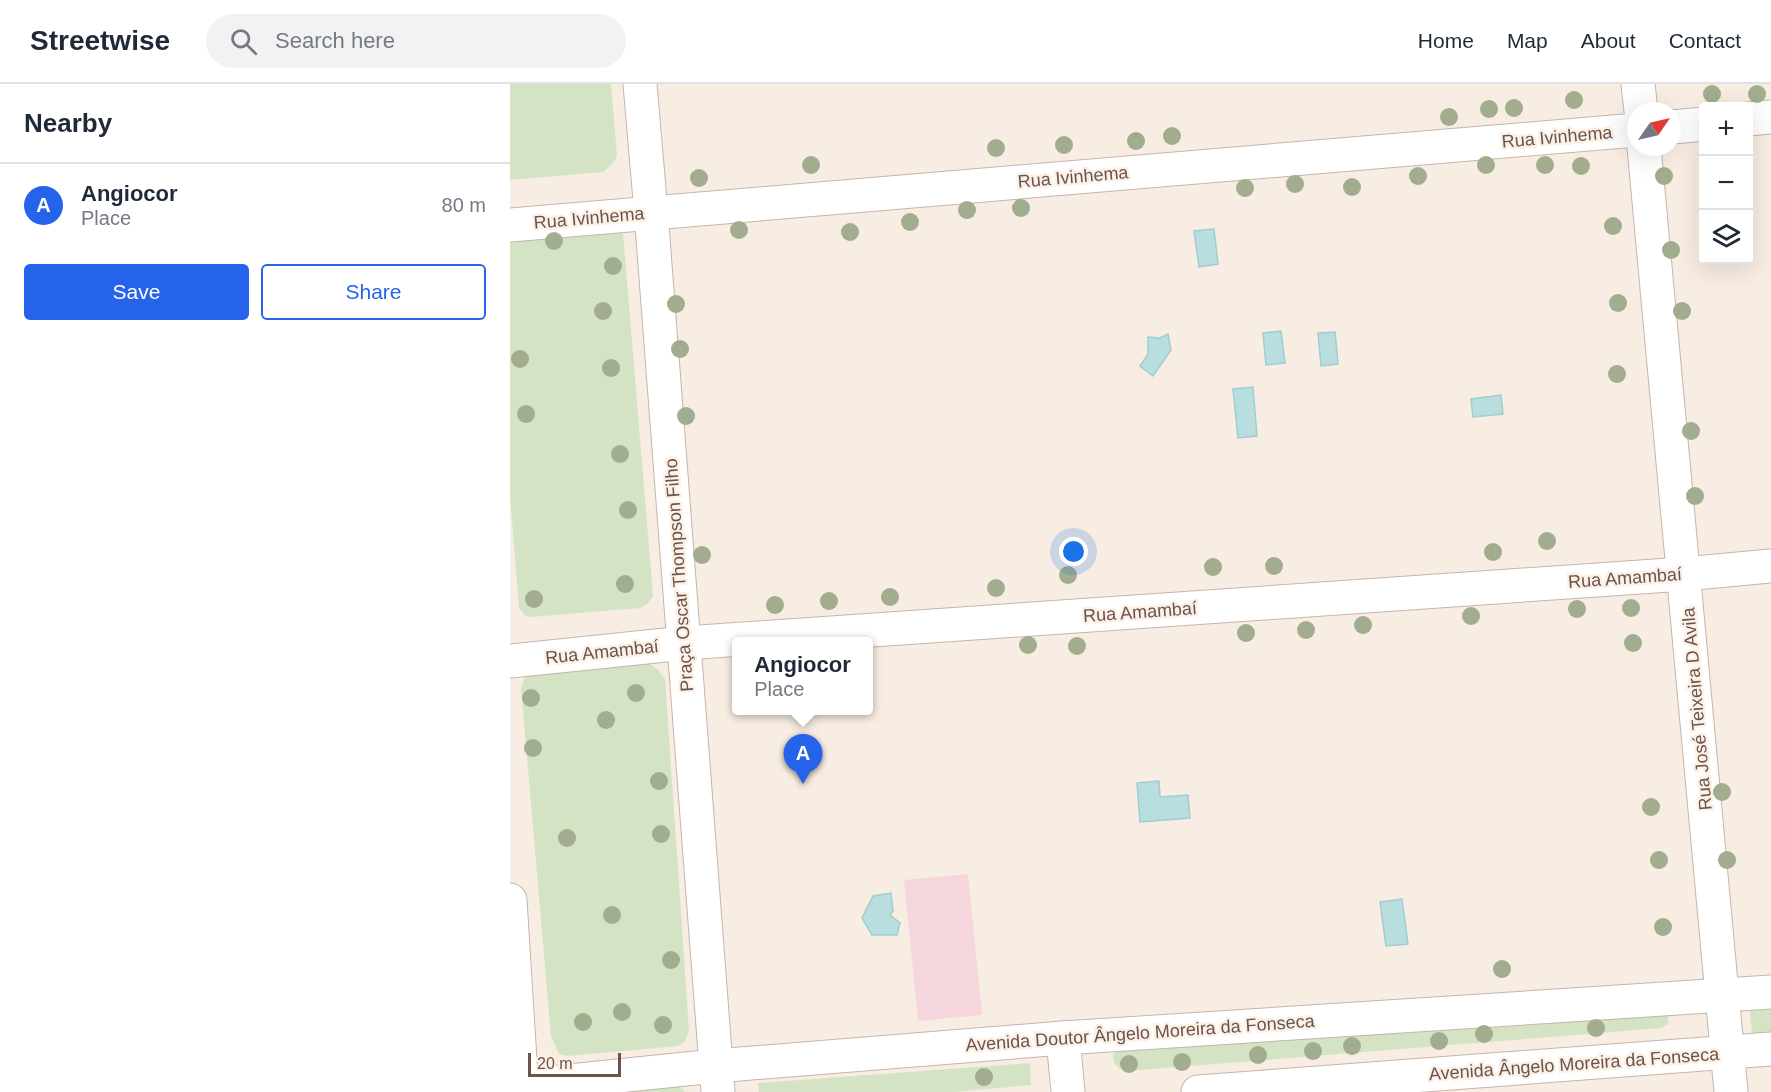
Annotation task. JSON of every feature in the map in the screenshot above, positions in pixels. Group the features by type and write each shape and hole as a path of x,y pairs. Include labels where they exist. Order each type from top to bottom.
{"street":[{"name":"Praça Oscar Thompson Filho","path":"640,84 717,1079"},
{"path":"1638,84 1640,102"},
{"path":"1753,119 1771,117"},
{"path":"1681,126 1699,124"},
{"name":"Rua Ivinhema","path":"510,225 1627,131"},
{"name":"Rua José Teixeira D Avila","path":"1645,156 1731,1092"},
{"name":"Rua Amambaí","path":"772,637 1684,574 1771,566"},
{"name":"Rua Amambaí","path":"510,661 732,640"},
{"path":"510,900 518,1088"},
{"name":"Avenida Doutor Ângelo Moreira da Fonseca","path":"518,1088 717,1079 1063,1038 1771,992"},
{"path":"1063,1038 1068,1092"},
{"name":"Avenida Ângelo Moreira da Fonseca","path":"1198,1092 1771,1049"}],"shaded area":[{"path":"968,874 982,1015 918,1021 904,880"}],"green space":[{"path":"510,84 611,84 617,156 614,162 603,172 510,180"},
{"path":"619,226 623,234 653,596 648,604 640,608 531,617 524,615 519,607 510,496 510,228"},
{"path":"649,663 665,679 689,1031 685,1041 678,1046 568,1056 559,1054 551,1036 521,688 525,677 534,670"},
{"path":"1771,1002 1771,1033 1752,1034 1749,1004"},
{"path":"1664,1008 1668,1016 1668,1024 1661,1028 1128,1071 1119,1068 1114,1063 1113,1054 1119,1049"},
{"path":"1030,1063 1031,1085 954,1092 759,1092 758,1083"},
{"path":"679,1086 685,1092 614,1092"}],"water":[{"path":"1214,229 1218,264 1199,267 1194,231"},
{"path":"1281,331 1285,363 1266,365 1263,333"},
{"path":"1335,332 1338,364 1321,366 1318,333"},
{"path":"1168,334 1171,350 1153,376 1140,366 1148,354 1148,337 1160,338"},
{"path":"1253,387 1257,436 1238,438 1233,389"},
{"path":"1501,395 1503,414 1473,417 1471,399"},
{"path":"1159,781 1160,797 1188,795 1190,818 1140,822 1137,783"},
{"path":"891,893 893,911 890,915 900,923 897,935 872,935 862,918 873,896"},
{"path":"1402,899 1408,944 1386,946 1380,902"}],"place":[{"name":"Angiocor","path":"803,784"}]}
